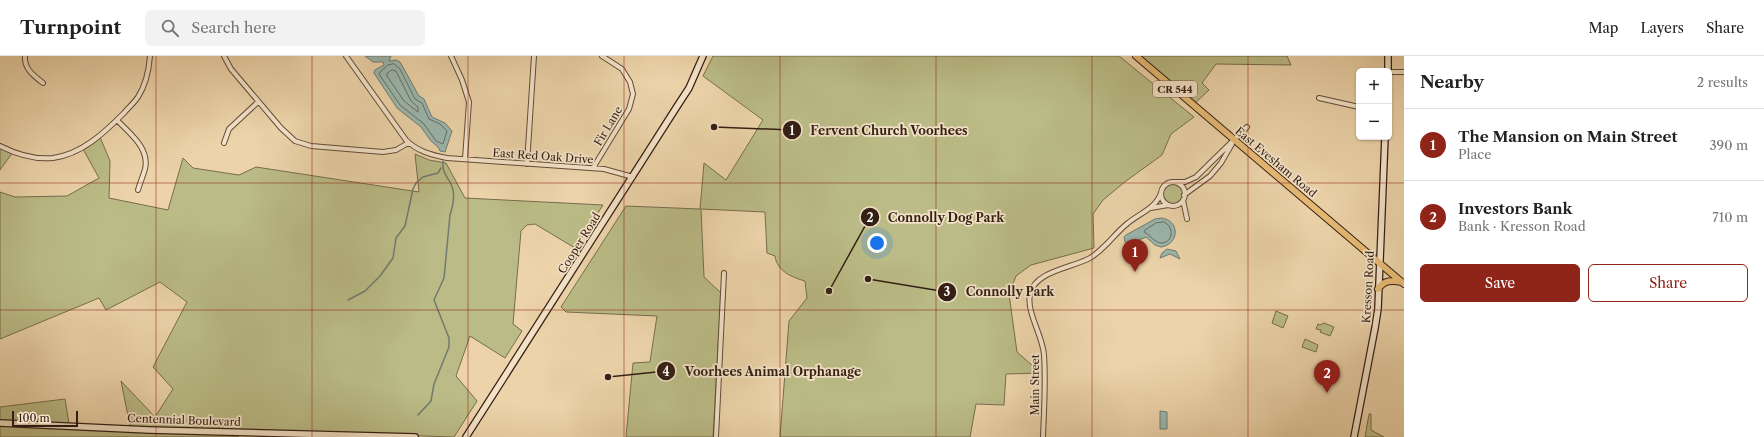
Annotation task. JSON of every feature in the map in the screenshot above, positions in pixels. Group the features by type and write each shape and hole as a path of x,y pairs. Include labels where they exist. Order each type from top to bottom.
{"main road":[{"name":"East Evesham Road","path":"1136,56 1403,283"},
{"path":"1378,289 1381,285 1390,280 1403,283"}],"street":[{"path":"25,56 25,64 28,70 43,83"},
{"path":"0,146 14,153 41,159 53,158 85,147 117,120 138,98 141,92 150,56"},
{"path":"224,56 231,69 258,102 289,136 302,144 383,152 396,150 408,143 346,56"},
{"path":"451,56 462,80 469,102 464,159"},
{"path":"527,164 534,56"},
{"name":"Fir Lane","path":"593,168 629,108 633,94 630,82 622,69 602,56"},
{"name":"Cooper Road","path":"466,437 688,88 703,56"},
{"path":"1388,56 1388,68"},
{"path":"1392,72 1404,72"},
{"path":"1320,98 1356,106"},
{"path":"224,143 229,129 258,102"},
{"path":"117,120 140,145 145,159 145,168 138,190"},
{"path":"1183,200 1176,205 1168,205 1163,200 1161,193 1166,184 1185,182 1196,177 1247,127"},
{"path":"1184,194 1210,176 1221,163 1234,140"},
{"name":"Kresson Road","path":"1354,437 1376,325 1385,140"},
{"name":"East Red Oak Drive","path":"408,143 424,153 452,158 593,168 611,170 632,177"},
{"path":"1174,182 1181,186 1184,194 1183,200 1187,219"},
{"name":"Main Street","path":"1043,437 1044,354 1030,306 1030,295 1032,289 1043,276 1076,265 1091,258 1128,223 1149,209 1156,202 1161,193"},
{"name":"Main Street","path":"1149,209 1168,205"},
{"path":"716,437 724,273"},
{"name":"Centennial Boulevard","path":"0,423 415,437"}],"green space":[{"path":"713,56 1119,56 1194,117 1171,134 1162,155 1103,200 1093,214 1094,248 1031,265 1016,276 1009,294 1017,352 1041,373 1006,374 1004,405 976,404 970,437 780,437 789,321 807,298 805,281 786,273 779,266 775,256 767,253 765,212 701,209 704,277 721,293 713,437 626,437 633,363 650,362 657,316 566,312 561,307 626,206 700,209 704,163 726,180 763,120 703,76"},
{"path":"1135,56 1287,56 1291,65 1216,64 1202,83 1209,90 1193,105"},
{"path":"100,137 110,161 109,198 168,210 183,158 193,168 239,175 256,167 419,192 415,154 429,160 446,163 465,198 603,205 575,248 535,224 527,225 521,231 513,324 522,331 505,358 470,336 456,376 477,401 454,437 238,430 238,437 0,437 0,407 65,399 69,424 130,426 121,381 155,417 173,389 153,367 187,302 160,282 106,310 99,298 0,339 0,192 15,197 67,196 99,178 83,149"},
{"path":"0,143 13,152 0,170"},
{"path":"1173,182 1181,186 1185,194 1181,202 1173,206 1165,202 1161,194 1165,186"},
{"path":"1276,311 1288,316 1283,328 1272,323"},
{"path":"1324,323 1334,327 1330,336 1320,332 1321,330 1316,329 1318,324 1320,325"},
{"path":"1305,339 1318,345 1316,352 1302,347"},
{"path":"1369,414 1371,414 1371,430 1384,437 1365,437"}],"water":[{"path":"365,56 391,56 389,61 396,60 400,62 419,96 424,99 432,117 445,123 452,131 445,152 440,151 421,127 397,108 374,73 375,70 384,65 383,62 373,62"},
{"path":"1161,218 1172,223 1174,227 1174,237 1167,245 1161,247 1155,245 1146,237 1129,244 1125,242 1124,237 1126,235 1155,219"},
{"path":"1167,249 1176,251 1180,259 1170,254 1160,258 1162,253"},
{"path":"1160,411 1167,412 1167,429 1160,429"}],"waterway":[{"path":"418,415 431,401 434,384 449,347 449,338 434,300 444,278 450,215 454,200 453,188 444,171 443,161"},
{"path":"348,300 365,291 380,276 393,258 396,238 405,226 413,189 416,183 423,177 438,173 441,168"}],"place":[{"name":"Fervent Church Voorhees","path":"714,127"},
{"name":"The Mansion on Main Street","path":"1135,272"},
{"name":"Connolly Park","path":"868,279"},
{"name":"Connolly Dog Park","path":"829,291"},
{"name":"Voorhees Animal Orphanage","path":"608,377"},
{"name":"Investors Bank","path":"1327,393"}]}
